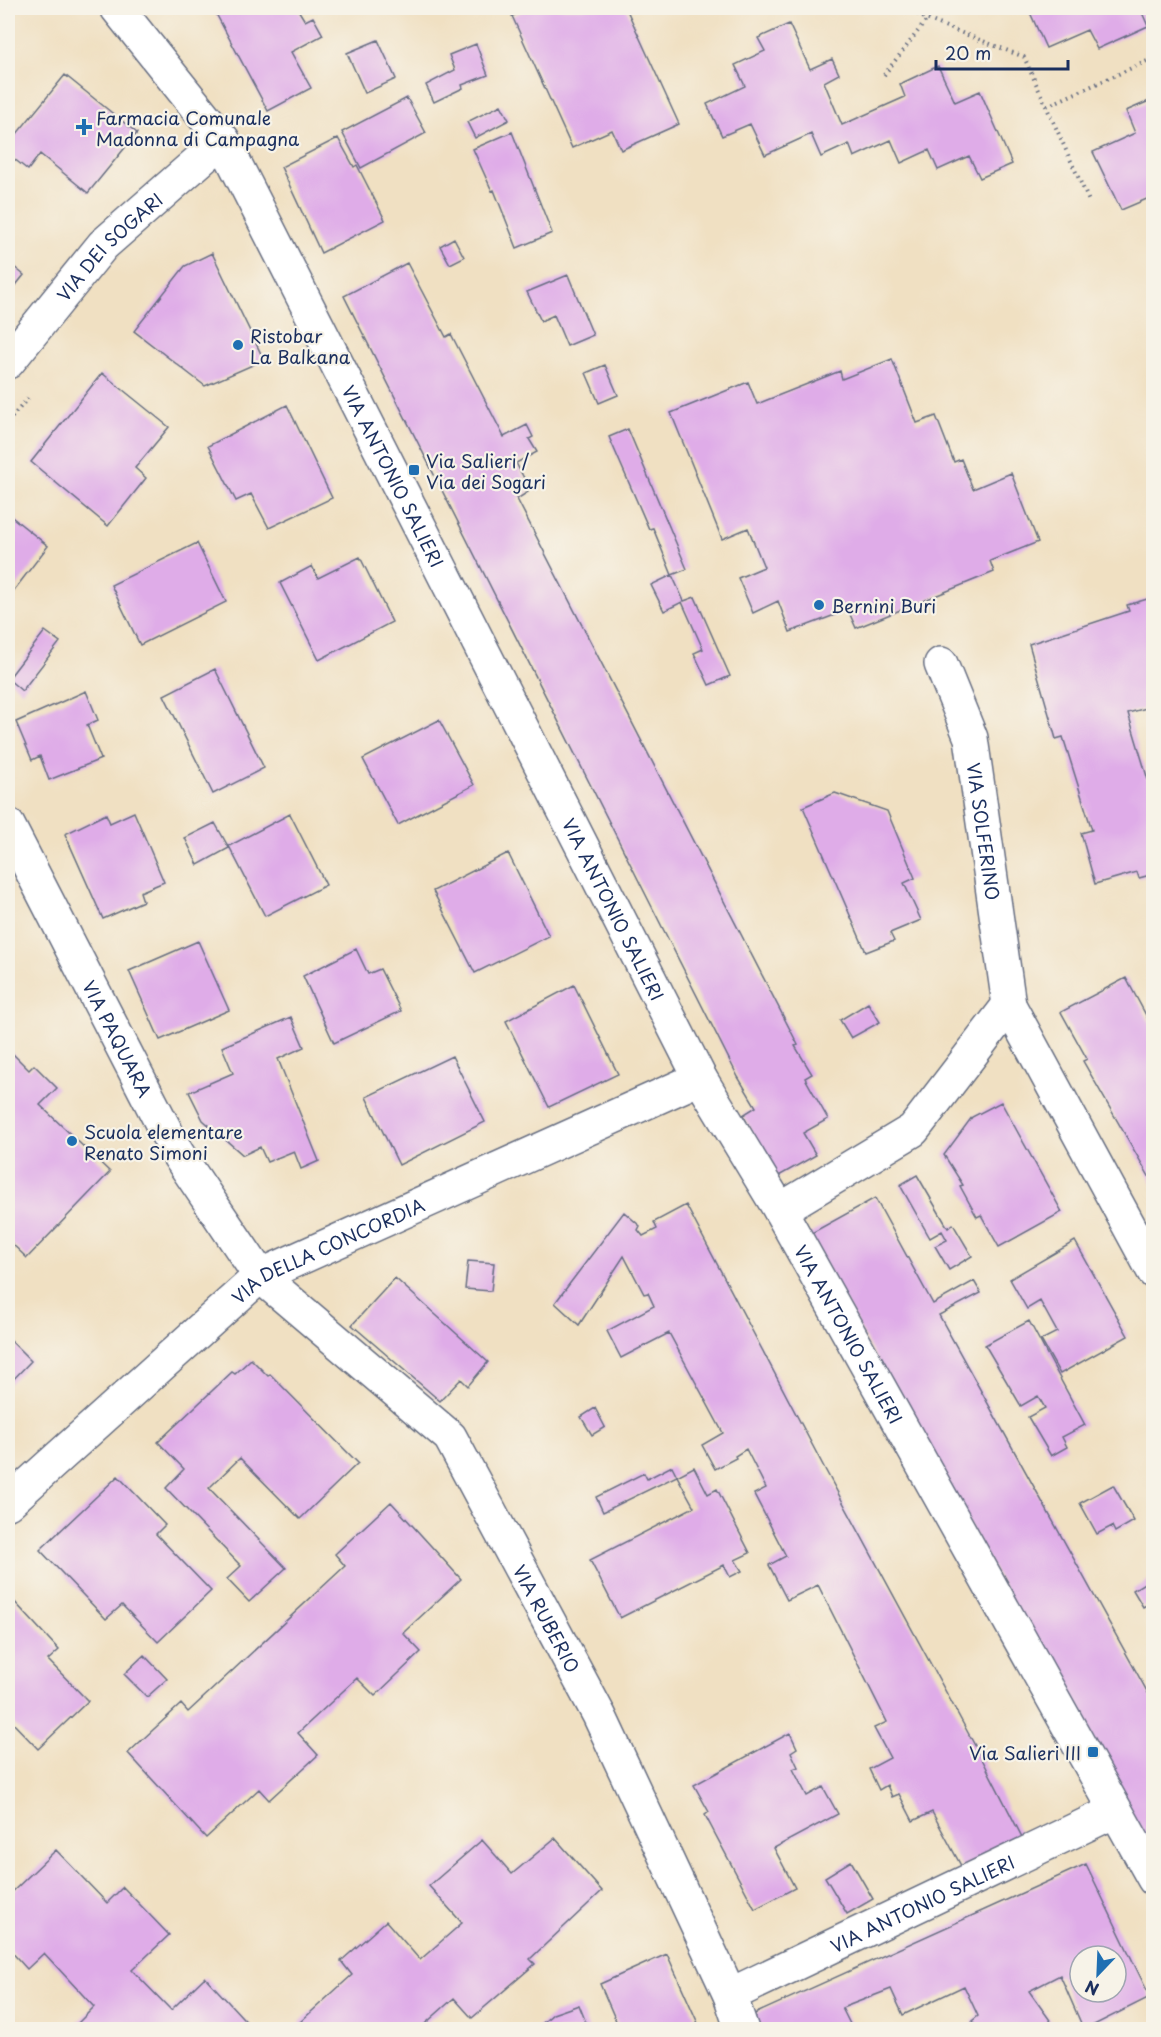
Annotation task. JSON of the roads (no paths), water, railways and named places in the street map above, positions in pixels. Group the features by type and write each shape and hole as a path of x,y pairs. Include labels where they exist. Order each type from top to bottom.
{"street":[{"name":"VIA ANTONIO SALIERI","path":"117,8 223,140 700,1078 780,1210 1154,1879"},
{"name":"VIA DEI SOGARI","path":"8,362 103,245 223,140"},
{"name":"VIA SOLFERINO","path":"941,664 971,738 1009,1005 1154,1272"},
{"name":"VIA PAQUARA","path":"8,825 177,1153 260,1276"},
{"path":"780,1210 914,1130 1009,1005"},
{"name":"VIA DELLA CONCORDIA","path":"8,1503 260,1276 700,1078"},
{"name":"VIA RUBERIO","path":"260,1276 450,1437 599,1714 730,1995 742,2030"},
{"name":"VIA ANTONIO SALIERI","path":"730,1995 1115,1811"}],"place":[{"name":"Farmacia Comunale Madonna di Campagna","path":"84,127"},
{"name":"Ristobar La Balkana","path":"238,345"},
{"name":"Via Salieri / Via dei Sogari","path":"414,470"},
{"name":"Bernini Buri","path":"819,605"},
{"name":"Scuola elementare Renato Simoni","path":"72,1141"},
{"name":"Via Salieri III","path":"1093,1752"}]}
